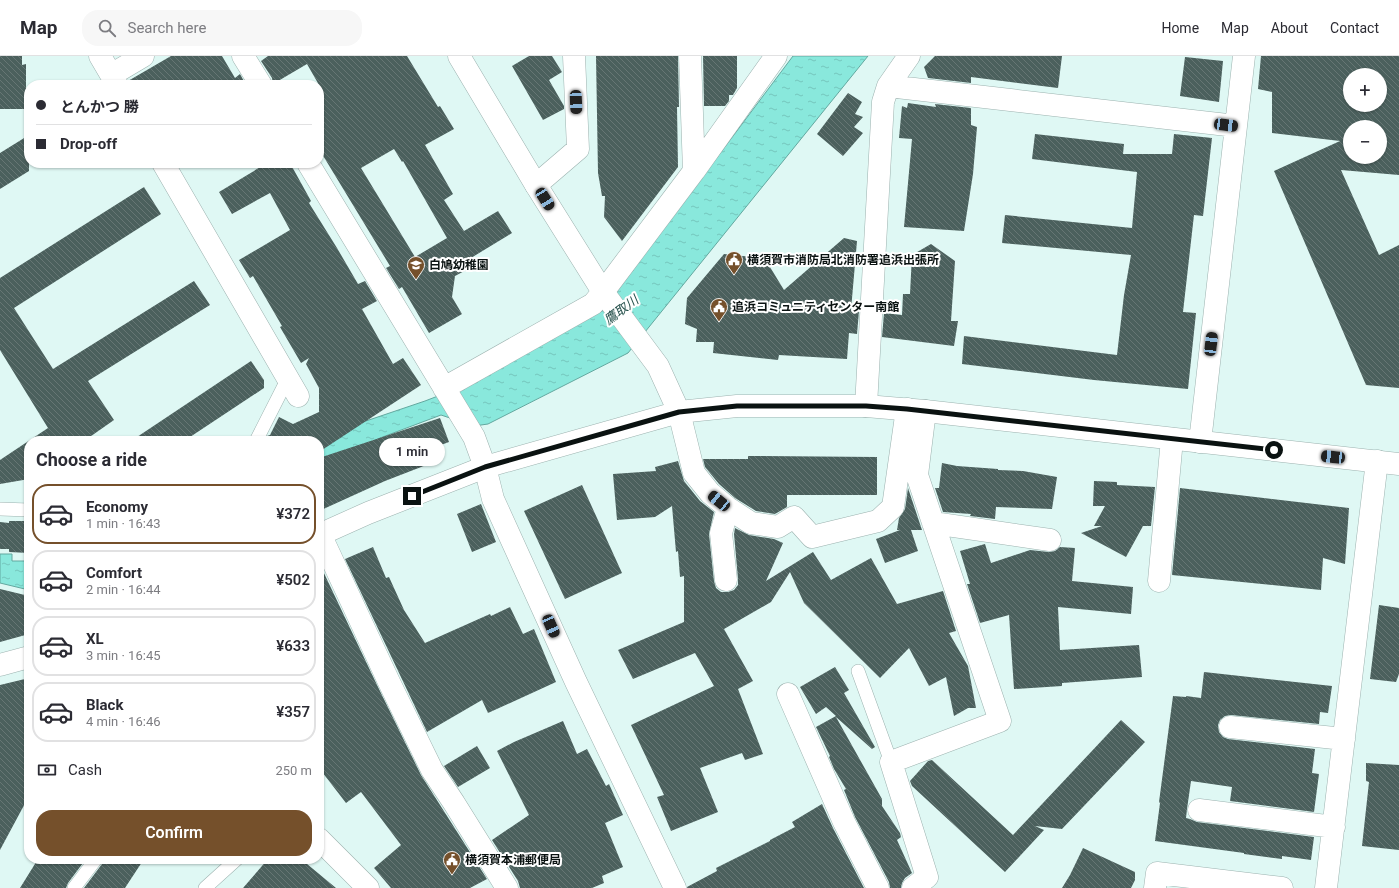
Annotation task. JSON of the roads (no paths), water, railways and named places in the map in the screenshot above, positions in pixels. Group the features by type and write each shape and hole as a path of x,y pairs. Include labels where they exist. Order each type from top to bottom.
{"street":[{"path":"100,56 114,80 143,56"},
{"path":"243,56 258,80"},
{"path":"459,56 536,185 605,295 658,366 679,412 694,473 710,493 728,508 751,523 778,527 794,517 812,537 878,521 893,507 916,410"},
{"path":"536,185 578,149 574,56"},
{"path":"690,56 694,171"},
{"path":"444,388 593,304 605,295 776,56"},
{"path":"866,406 883,102 888,86 909,56"},
{"path":"1200,442 1244,56"},
{"path":"888,86 1236,126"},
{"path":"166,168 293,387"},
{"path":"311,168 474,437 485,467 493,499 576,682 675,888"},
{"path":"324,533 368,513 485,467 679,412 737,406 866,406 916,410 1399,464"},
{"path":"913,888 927,876 891,762 1000,721 917,475 916,410"},
{"path":"1159,581 1172,439"},
{"path":"1326,888 1377,462"},
{"path":"726,580 721,532 728,508"},
{"path":"933,523 1050,540"},
{"path":"324,546 388,682 432,770 507,888"},
{"path":"0,665 24,658"},
{"path":"788,694 844,822 878,888"},
{"path":"1230,726 1344,739"},
{"path":"1199,810 1334,826"},
{"path":"324,844 368,888"},
{"path":"1155,888 1157,873 1282,888"}],"lane":[{"path":"259,436 293,387"},
{"path":"0,509 24,510"},
{"path":"858,671 891,762"},
{"path":"74,888 92,864"},
{"path":"205,888 231,864"}],"water":[{"name":"鷹取川","path":"793,56 868,56 628,353 488,424 474,426 441,415 380,438 324,465 324,441 360,423 464,386 602,311"},
{"path":"0,554 12,554 12,561 24,561 24,589 0,583"}],"place":[{"name":"横須賀市消防局北消防署追浜出張所","path":"734,275"},
{"name":"白鳩幼稚園","path":"416,280"},
{"name":"追浜コミュニティセンター南館","path":"719,322"},
{"name":"横須賀本浦郵便局","path":"452,875"}]}
